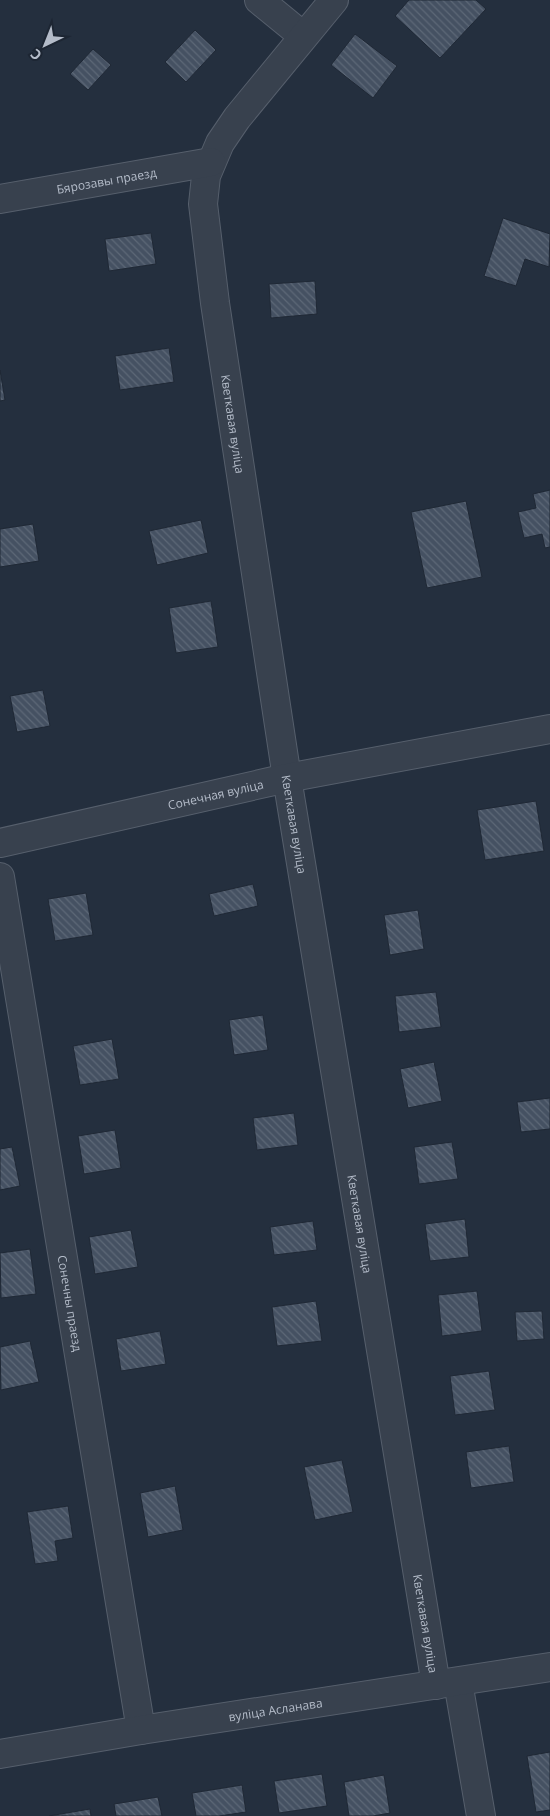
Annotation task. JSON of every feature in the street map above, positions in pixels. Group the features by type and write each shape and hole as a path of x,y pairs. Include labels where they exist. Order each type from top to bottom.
{"street":[{"path":"259,0 303,36"},
{"name":"Кветкавая вуліца","path":"334,0 237,118 220,143 206,176 203,204 215,303 287,778 447,1683 481,1816"},
{"name":"Бярозавы праезд","path":"0,199 211,162"},
{"name":"Сонечная вуліца","path":"0,843 287,778 550,729"},
{"name":"Сонечны праезд","path":"0,877 141,1730"},
{"name":"вуліца Асланава","path":"0,1754 141,1730 550,1667"}],"building":[{"path":"409,0 476,0 486,9 440,58 395,16"},
{"path":"195,30 216,50 186,82 165,62"},
{"path":"355,34 397,66 373,98 331,65"},
{"path":"93,49 111,65 88,90 70,74"},
{"path":"503,218 550,234 549,267 525,259 516,286 484,276"},
{"path":"151,233 156,264 109,271 105,239"},
{"path":"315,281 317,314 271,318 269,284"},
{"path":"169,348 174,382 120,390 115,356"},
{"path":"0,370 5,400 0,401"},
{"path":"550,490 550,547 545,548 542,534 524,538 518,512 536,508 533,494"},
{"path":"466,501 482,577 427,588 411,512"},
{"path":"201,520 208,553 157,565 149,531"},
{"path":"33,524 39,561 0,567 0,529"},
{"path":"211,601 218,647 176,653 169,608"},
{"path":"43,690 50,726 17,732 10,696"},
{"path":"536,801 544,851 485,860 477,810"},
{"path":"253,884 258,906 214,916 209,894"},
{"path":"86,893 93,935 55,941 48,899"},
{"path":"418,910 424,949 390,955 384,915"},
{"path":"436,992 441,1027 399,1032 395,996"},
{"path":"263,1015 268,1050 234,1055 229,1020"},
{"path":"112,1039 119,1079 80,1085 73,1046"},
{"path":"434,1062 442,1101 408,1108 400,1069"},
{"path":"550,1098 550,1129 521,1132 517,1102"},
{"path":"294,1113 298,1145 257,1150 253,1118"},
{"path":"115,1130 121,1168 84,1174 78,1136"},
{"path":"452,1142 458,1179 419,1184 414,1147"},
{"path":"12,1147 20,1186 0,1190 0,1149"},
{"path":"465,1219 469,1257 430,1261 425,1224"},
{"path":"313,1221 317,1250 274,1255 270,1227"},
{"path":"131,1230 138,1267 95,1274 89,1237"},
{"path":"30,1249 36,1294 1,1298 0,1253"},
{"path":"477,1291 482,1331 442,1336 438,1295"},
{"path":"316,1301 322,1341 277,1346 272,1307"},
{"path":"542,1311 544,1339 517,1341 515,1312"},
{"path":"160,1331 166,1364 121,1371 116,1339"},
{"path":"30,1341 39,1382 1,1390 0,1347"},
{"path":"489,1371 495,1410 455,1415 450,1376"},
{"path":"509,1446 514,1482 471,1488 466,1452"},
{"path":"342,1460 353,1512 315,1520 304,1467"},
{"path":"175,1486 183,1530 148,1537 140,1493"},
{"path":"68,1506 73,1538 55,1541 58,1561 35,1564 27,1512"},
{"path":"550,1752 550,1810 536,1812 527,1756"},
{"path":"322,1774 327,1806 279,1813 274,1781"},
{"path":"384,1775 390,1813 373,1816 349,1816 344,1782"},
{"path":"242,1785 246,1812 219,1816 196,1816 192,1793"},
{"path":"158,1797 162,1816 116,1816 114,1804"},
{"path":"90,1809 91,1816 49,1816"}]}
